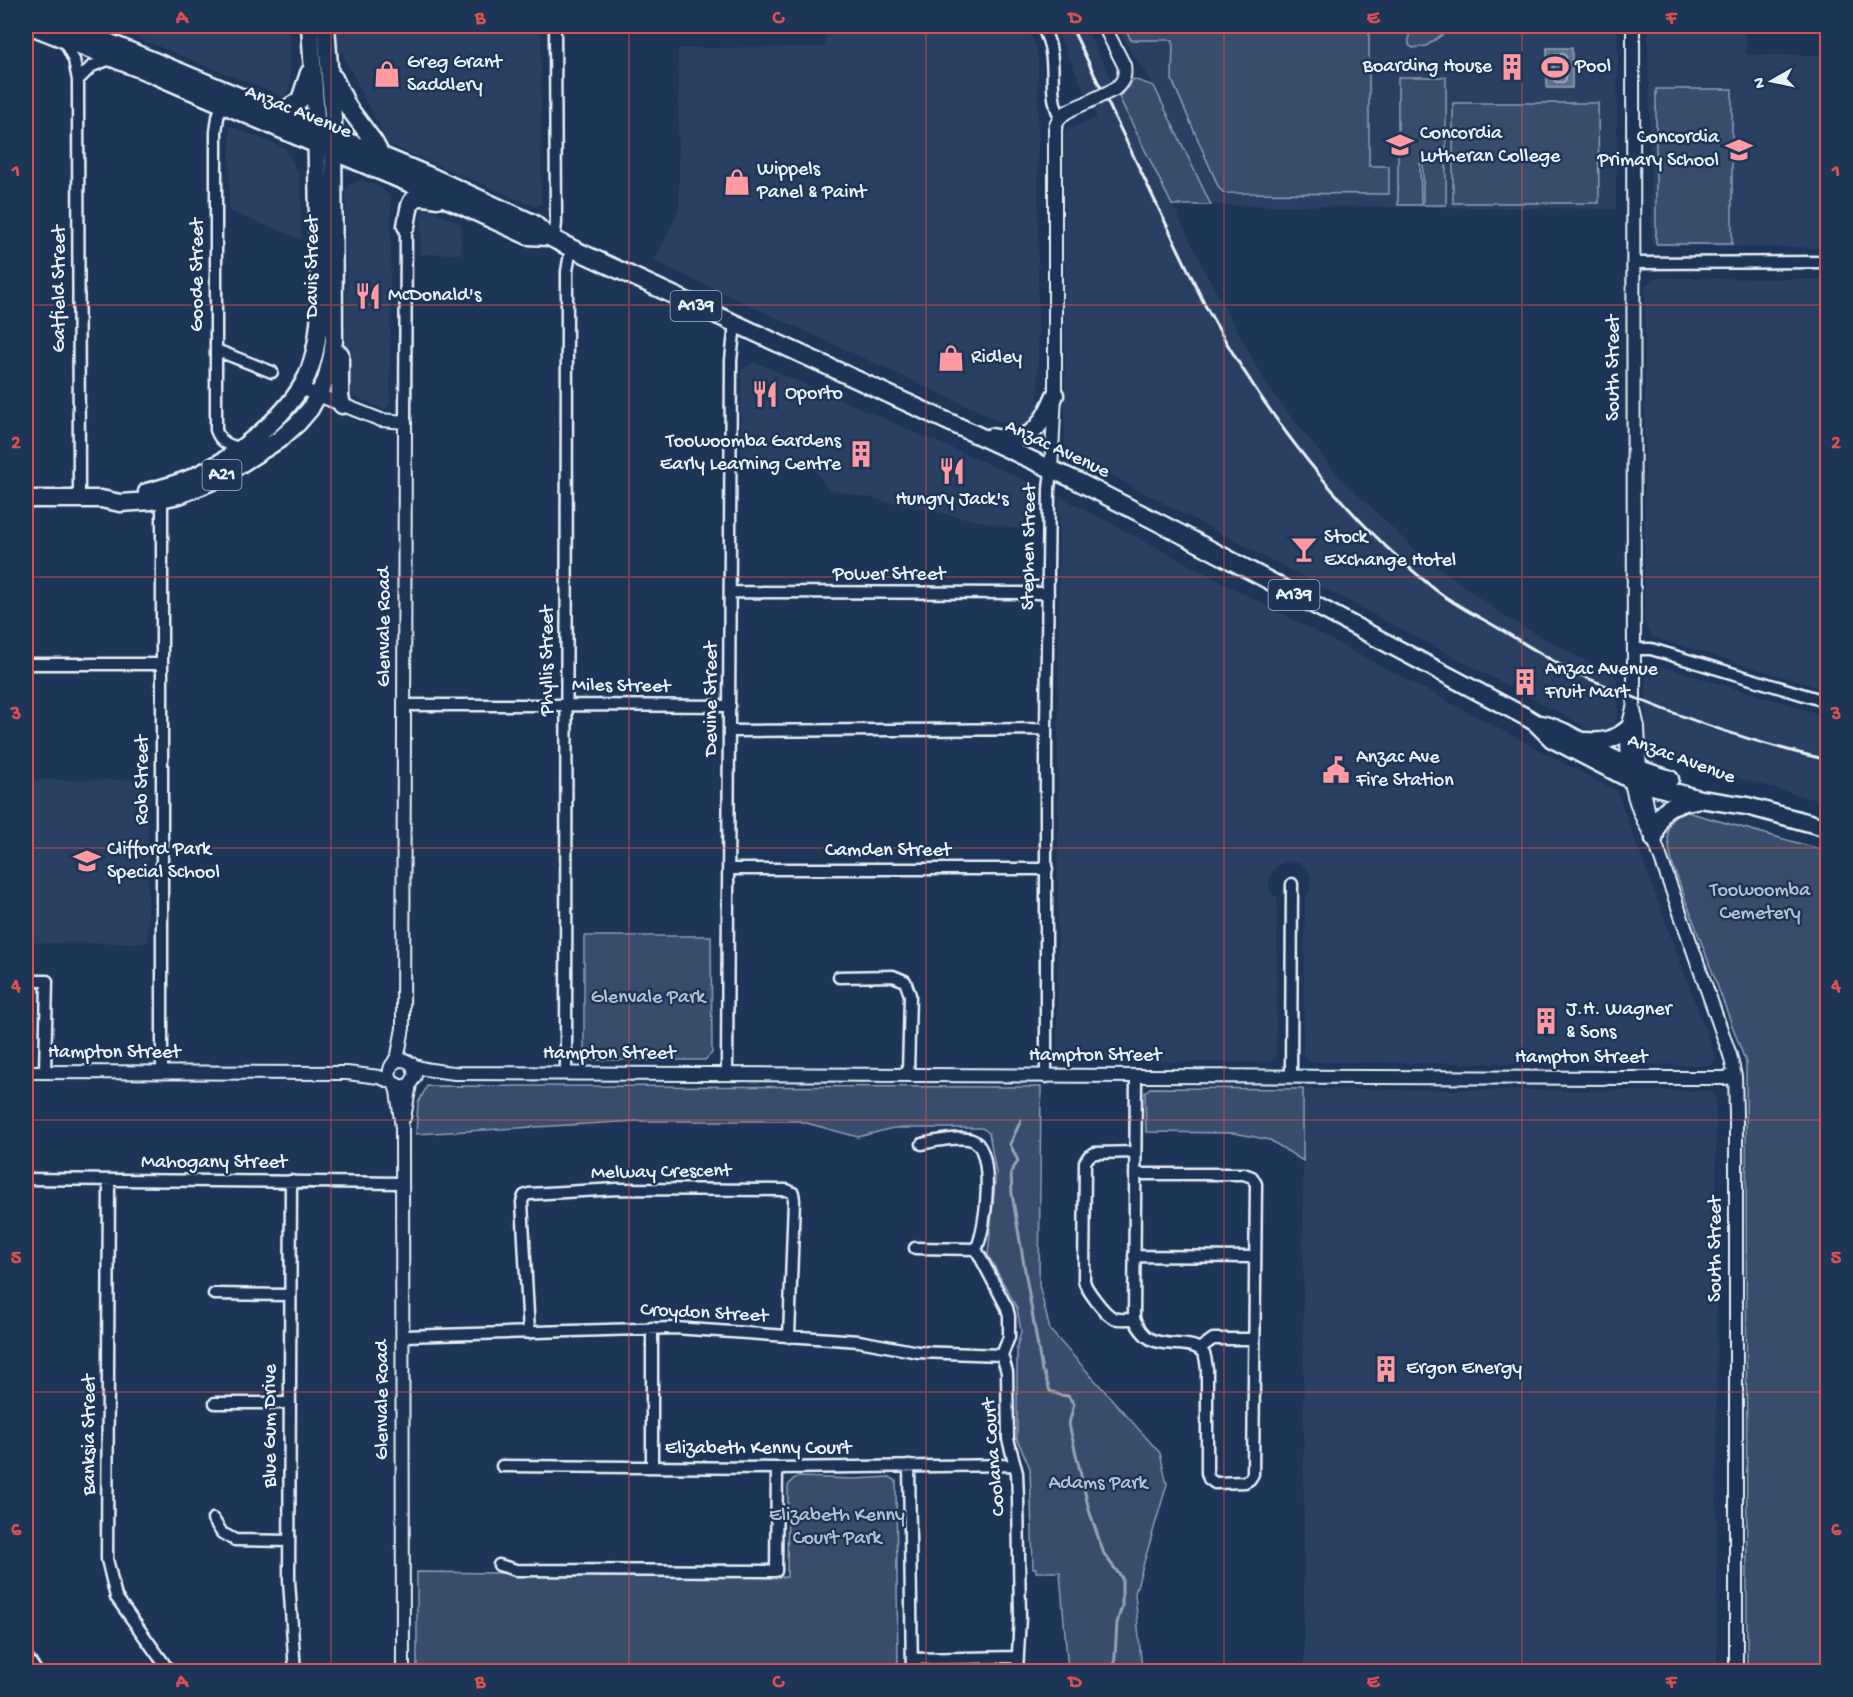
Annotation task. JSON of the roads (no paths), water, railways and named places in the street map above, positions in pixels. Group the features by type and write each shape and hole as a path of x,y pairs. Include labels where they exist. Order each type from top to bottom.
{"main road":[{"name":"Anzac Avenue","path":"31,26 66,32 324,140 381,155 533,223 551,239"},
{"name":"A21","path":"310,26 311,65 324,140"},
{"name":"A21","path":"324,140 329,66 326,26"},
{"name":"Anzac Avenue","path":"66,32 113,58 279,114 362,162 528,236 551,239 1075,480 1536,723 1552,738 1635,775 1700,799 1747,806 1827,828"},
{"path":"279,114 300,100 311,65"},
{"path":"329,66 348,108 381,155"},
{"name":"Davis Street","path":"318,396 328,372 334,339 333,179 324,140"},
{"name":"Davis Street","path":"300,388 312,364 318,336 324,140"},
{"path":"333,179 362,162"},
{"path":"406,226 410,205 414,198 419,196 458,204"},
{"path":"334,339 339,353 342,405"},
{"name":"A21","path":"162,494 198,475 239,448 274,419 292,401 300,388"},
{"path":"972,433 998,439 1019,438 1029,434 1041,425 1054,395"},
{"name":"A21","path":"26,499 101,499 192,491 215,480 280,439 298,423 318,396"},
{"name":"Anzac Avenue","path":"1536,723 1555,727 1635,775 1710,790 1747,806"},
{"path":"1581,741 1611,740 1629,728"},
{"path":"1654,839 1663,811 1670,805 1700,799"}],"street":[{"path":"551,239 556,223 555,26"},
{"path":"1042,26 1050,48 1054,100 1060,117 1114,89 1121,83 1125,71 1124,65 1104,26"},
{"name":"South Street","path":"1633,26 1634,710 1638,728 1635,775"},
{"name":"Gatfield Street","path":"66,32 78,80 79,499"},
{"path":"78,80 92,66 113,58"},
{"name":"Goode Street","path":"224,97 216,132 216,430 224,442 239,448"},
{"name":"Stephen Street","path":"1046,1077 1046,729 1049,489 1054,395 1054,135 1055,124 1060,117"},
{"name":"Glenvale Road","path":"392,1065 399,1056 402,1028 406,226"},
{"name":"Phyllis Street","path":"566,1073 567,282 571,248"},
{"path":"1634,262 1827,262"},
{"name":"Devine Street","path":"728,1074 731,360 735,324"},
{"path":"216,350 272,372"},
{"path":"300,388 381,420 405,423"},
{"name":"Rob Street","path":"162,494 162,1072"},
{"name":"Power Street","path":"730,592 1048,593"},
{"path":"1634,649 1651,649 1827,702"},
{"path":"26,664 161,664"},
{"name":"Miles Street","path":"404,705 729,706"},
{"name":"South Street","path":"1634,710 1629,728 1635,775 1654,839 1730,1055 1735,1076 1736,1671"},
{"path":"730,730 1046,729"},
{"name":"Camden Street","path":"729,869 1047,869"},
{"path":"1291,1076 1292,884"},
{"path":"839,977 893,976 905,981 910,995 908,1074"},
{"path":"26,981 47,981 45,1072"},
{"name":"Glenvale Road","path":"402,1028 411,1064"},
{"path":"400,1060 411,1064 415,1072 411,1083 402,1087 393,1083 389,1074 392,1065 400,1060"},
{"name":"Hampton Street","path":"411,1064 454,1073"},
{"name":"Hampton Street","path":"347,1073 392,1065"},
{"name":"Hampton Street","path":"26,1072 347,1073 379,1077 393,1083"},
{"name":"Hampton Street","path":"411,1083 454,1073 908,1074 1046,1077 1725,1078 1735,1076"},
{"path":"1135,1174 1244,1173 1252,1177 1256,1184 1253,1474 1245,1482 1215,1482 1209,1479 1207,1473 1207,1368 1204,1355 1199,1349 1188,1344 1167,1345 1155,1342 1147,1337 1134,1319 1134,1256 1136,1077"},
{"name":"Glenvale Road","path":"393,1083 397,1091 402,1128 403,1671"},
{"name":"Glenvale Road","path":"402,1128 411,1083"},
{"path":"915,1248 976,1249 983,1232 987,1171 981,1146 972,1140 940,1139 922,1144"},
{"path":"1134,1319 1114,1318 1108,1314 1085,1286 1084,1280 1085,1162 1095,1153 1135,1152"},
{"name":"Mahogany Street","path":"26,1179 402,1183"},
{"name":"Banksia Street","path":"109,1181 107,1559 116,1597 170,1671"},
{"name":"Blue Gum Drive","path":"291,1181 289,1580 295,1671"},
{"name":"Melway Crescent","path":"528,1333 522,1202 524,1196 617,1189 787,1190 793,1193 794,1200 789,1337"},
{"name":"Coolana Court","path":"976,1249 1009,1316 1009,1337 1002,1355 1007,1372 1008,1439 1017,1473 1020,1616 1017,1671"},
{"path":"1134,1256 1255,1257"},
{"path":"214,1294 290,1295"},
{"path":"652,1328 652,1467"},
{"name":"Croydon Street","path":"403,1336 652,1328 860,1341 918,1352 1002,1355"},
{"path":"1199,1349 1213,1339 1254,1338"},
{"path":"215,1403 289,1403"},
{"name":"Elizabeth Kenny Court","path":"502,1466 777,1468 1015,1465"},
{"path":"909,1466 912,1671"},
{"path":"499,1565 516,1570 776,1571 777,1468"},
{"path":"213,1519 222,1533 235,1540 289,1541"},
{"path":"26,1656 37,1671"},
{"path":"912,1659 1016,1657"}],"water":[{"path":"1547,48 1572,48 1572,88 1547,88"}],"waterway":[{"path":"1021,1120 1010,1144 1018,1161 1011,1172 1012,1194 1042,1371"},
{"path":"1044,1373 1050,1391 1068,1396 1074,1404 1069,1424 1089,1510 1104,1554 1122,1578 1122,1606 1117,1623 1114,1672"}],"railway":[{"path":"1071,26 1206,307 1278,422 1334,493 1365,526 1447,598 1571,671 1697,722 1775,747 1828,760"}],"place":[{"name":"Boarding House","path":"1512,67"},
{"name":"Pool","path":"1555,67"},
{"name":"Greg Grant Saddlery","path":"387,74"},
{"name":"Concordia Lutheran College","path":"1400,145"},
{"name":"Concordia Primary School","path":"1739,150"},
{"name":"Wippels Panel & Paint","path":"737,182"},
{"name":"McDonald's","path":"368,296"},
{"name":"Ridley","path":"951,358"},
{"name":"Oporto","path":"765,394"},
{"name":"Toowoomba Gardens Early Learning Centre","path":"861,454"},
{"name":"Hungry Jack's","path":"952,471"},
{"name":"Stock Exchange Hotel","path":"1304,549"},
{"name":"Anzac Avenue Fruit Mart","path":"1525,682"},
{"name":"Anzac Ave Fire Station","path":"1336,770"},
{"name":"Clifford Park Special School","path":"87,861"},
{"name":"J.H. Wagner & Sons","path":"1546,1021"},
{"name":"Ergon Energy","path":"1386,1369"}],"park label":[{"name":"Toowoomba Cemetery","path":"1760,902"},
{"name":"Glenvale Park","path":"648,998"},
{"name":"Adams Park","path":"1098,1484"},
{"name":"Elizabeth Kenny Court Park","path":"837,1528"}]}
